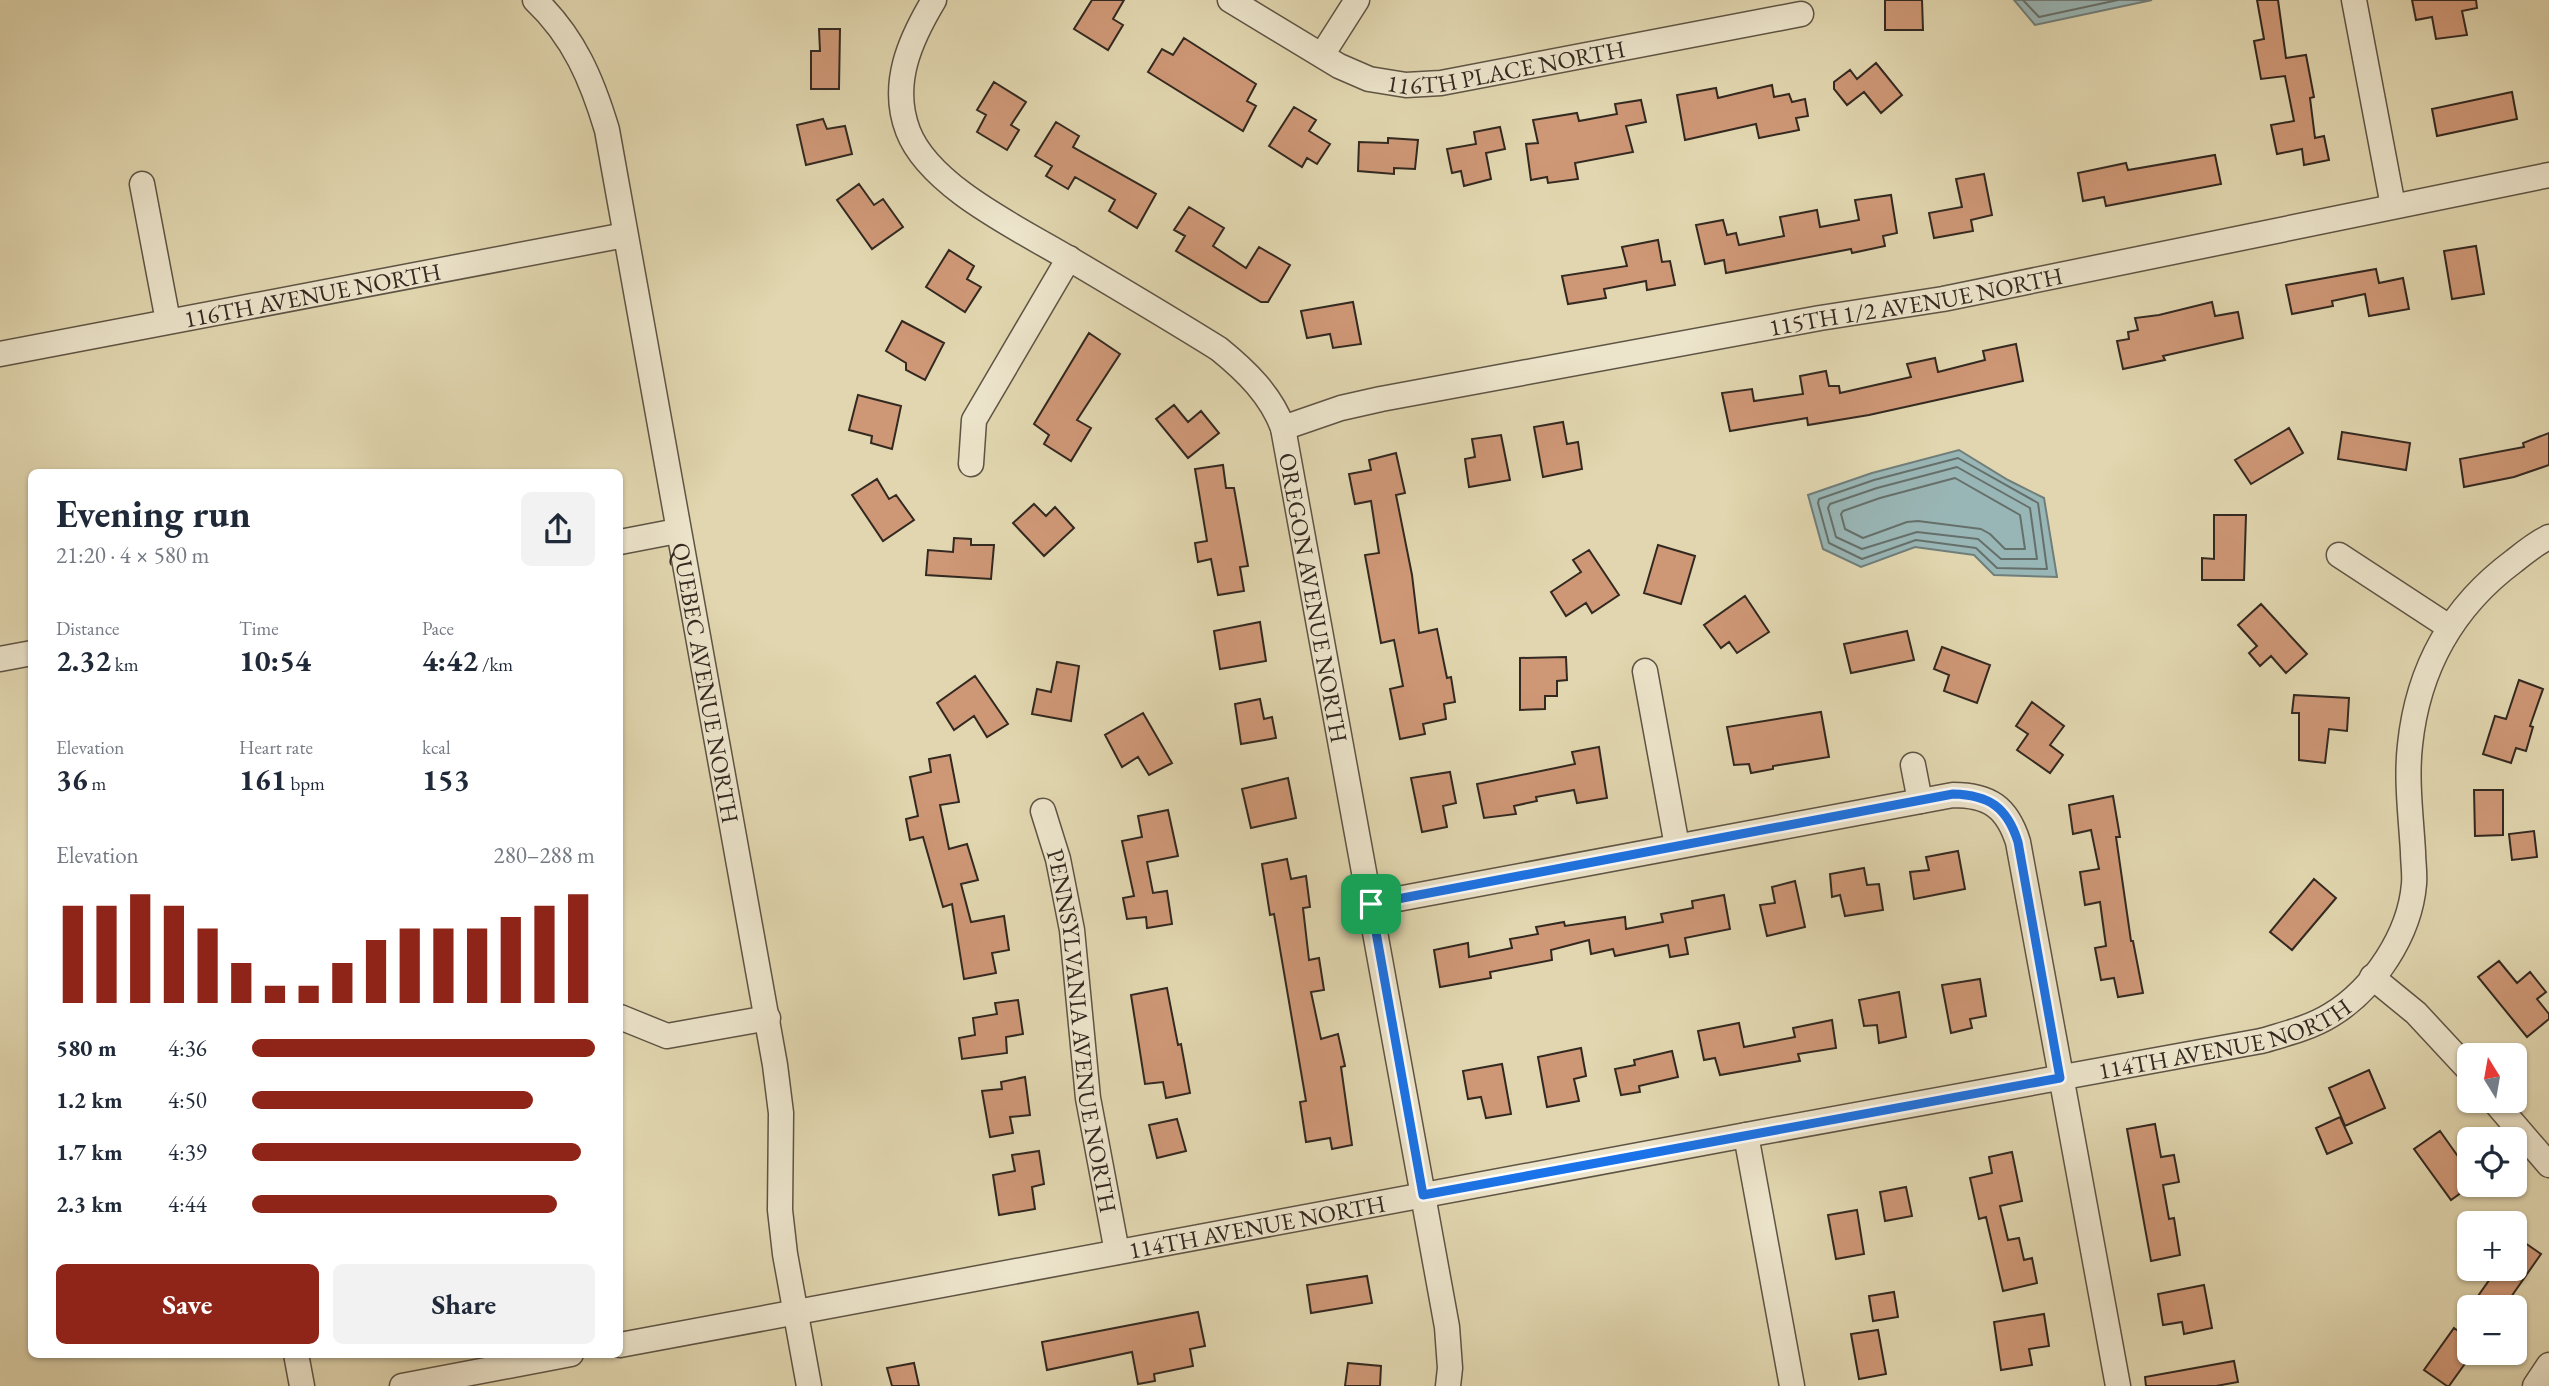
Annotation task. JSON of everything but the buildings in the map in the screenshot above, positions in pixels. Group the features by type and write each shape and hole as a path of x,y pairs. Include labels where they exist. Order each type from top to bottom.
{"street":[{"name":"QUEBEC AVENUE NORTH","path":"534,0 551,15 576,50 595,88 607,130 677,531 768,1018 781,1113 780,1210 785,1254 809,1386"},
{"name":"OREGON AVENUE NORTH","path":"934,0 914,34 903,64 901,94 907,130 921,156 965,196 1219,349 1248,372 1279,416 1447,1327 1450,1368 1448,1386"},
{"name":"116TH PLACE NORTH","path":"1230,0 1339,66 1369,79 1406,85 1441,83 1801,14"},
{"path":"1322,55 1357,0"},
{"path":"2354,0 2393,206"},
{"name":"115TH 1/2 AVENUE NORTH","path":"1283,428 1341,408 1381,399 1820,318 1943,299 2549,175"},
{"path":"142,184 168,321"},
{"name":"116TH AVENUE NORTH","path":"0,354 625,235"},
{"path":"971,464 975,420 1069,258"},
{"path":"623,541 677,531"},
{"name":"114TH AVENUE NORTH","path":"623,1344 2262,1041 2299,1030 2331,1015 2354,997 2392,950 2406,918 2414,884 2410,746 2419,695 2434,654 2469,599 2499,572 2549,537"},
{"path":"2339,555 2449,627"},
{"path":"0,659 28,654"},
{"path":"1645,671 1677,846"},
{"path":"1913,765 1920,801"},
{"path":"1371,904 1953,794 1985,799 2001,810 2013,824 2018,842 2118,1386"},
{"name":"PENNSYLVANIA AVENUE NORTH","path":"1043,811 1058,859 1072,930 1088,1097 1117,1252"},
{"path":"2372,977 2416,1013 2457,1057"},
{"path":"623,1018 667,1036 768,1018"},
{"path":"2504,1113 2549,1165"},
{"path":"1746,1135 1792,1386"},
{"path":"297,1358 302,1386"},
{"path":"402,1386 550,1358"},
{"path":"2535,1386 2549,1365"}],"water":[{"path":"2014,0 2152,0 2035,25"},
{"path":"1959,450 2044,498 2057,577 1994,575 1974,555 1915,547 1861,567 1823,549 1808,495 1872,473"}],"route":[{"path":"1953,794 1970,795 1985,799 2001,810 2013,824 2060,1078 1423,1195 1371,904 1953,794"}]}
